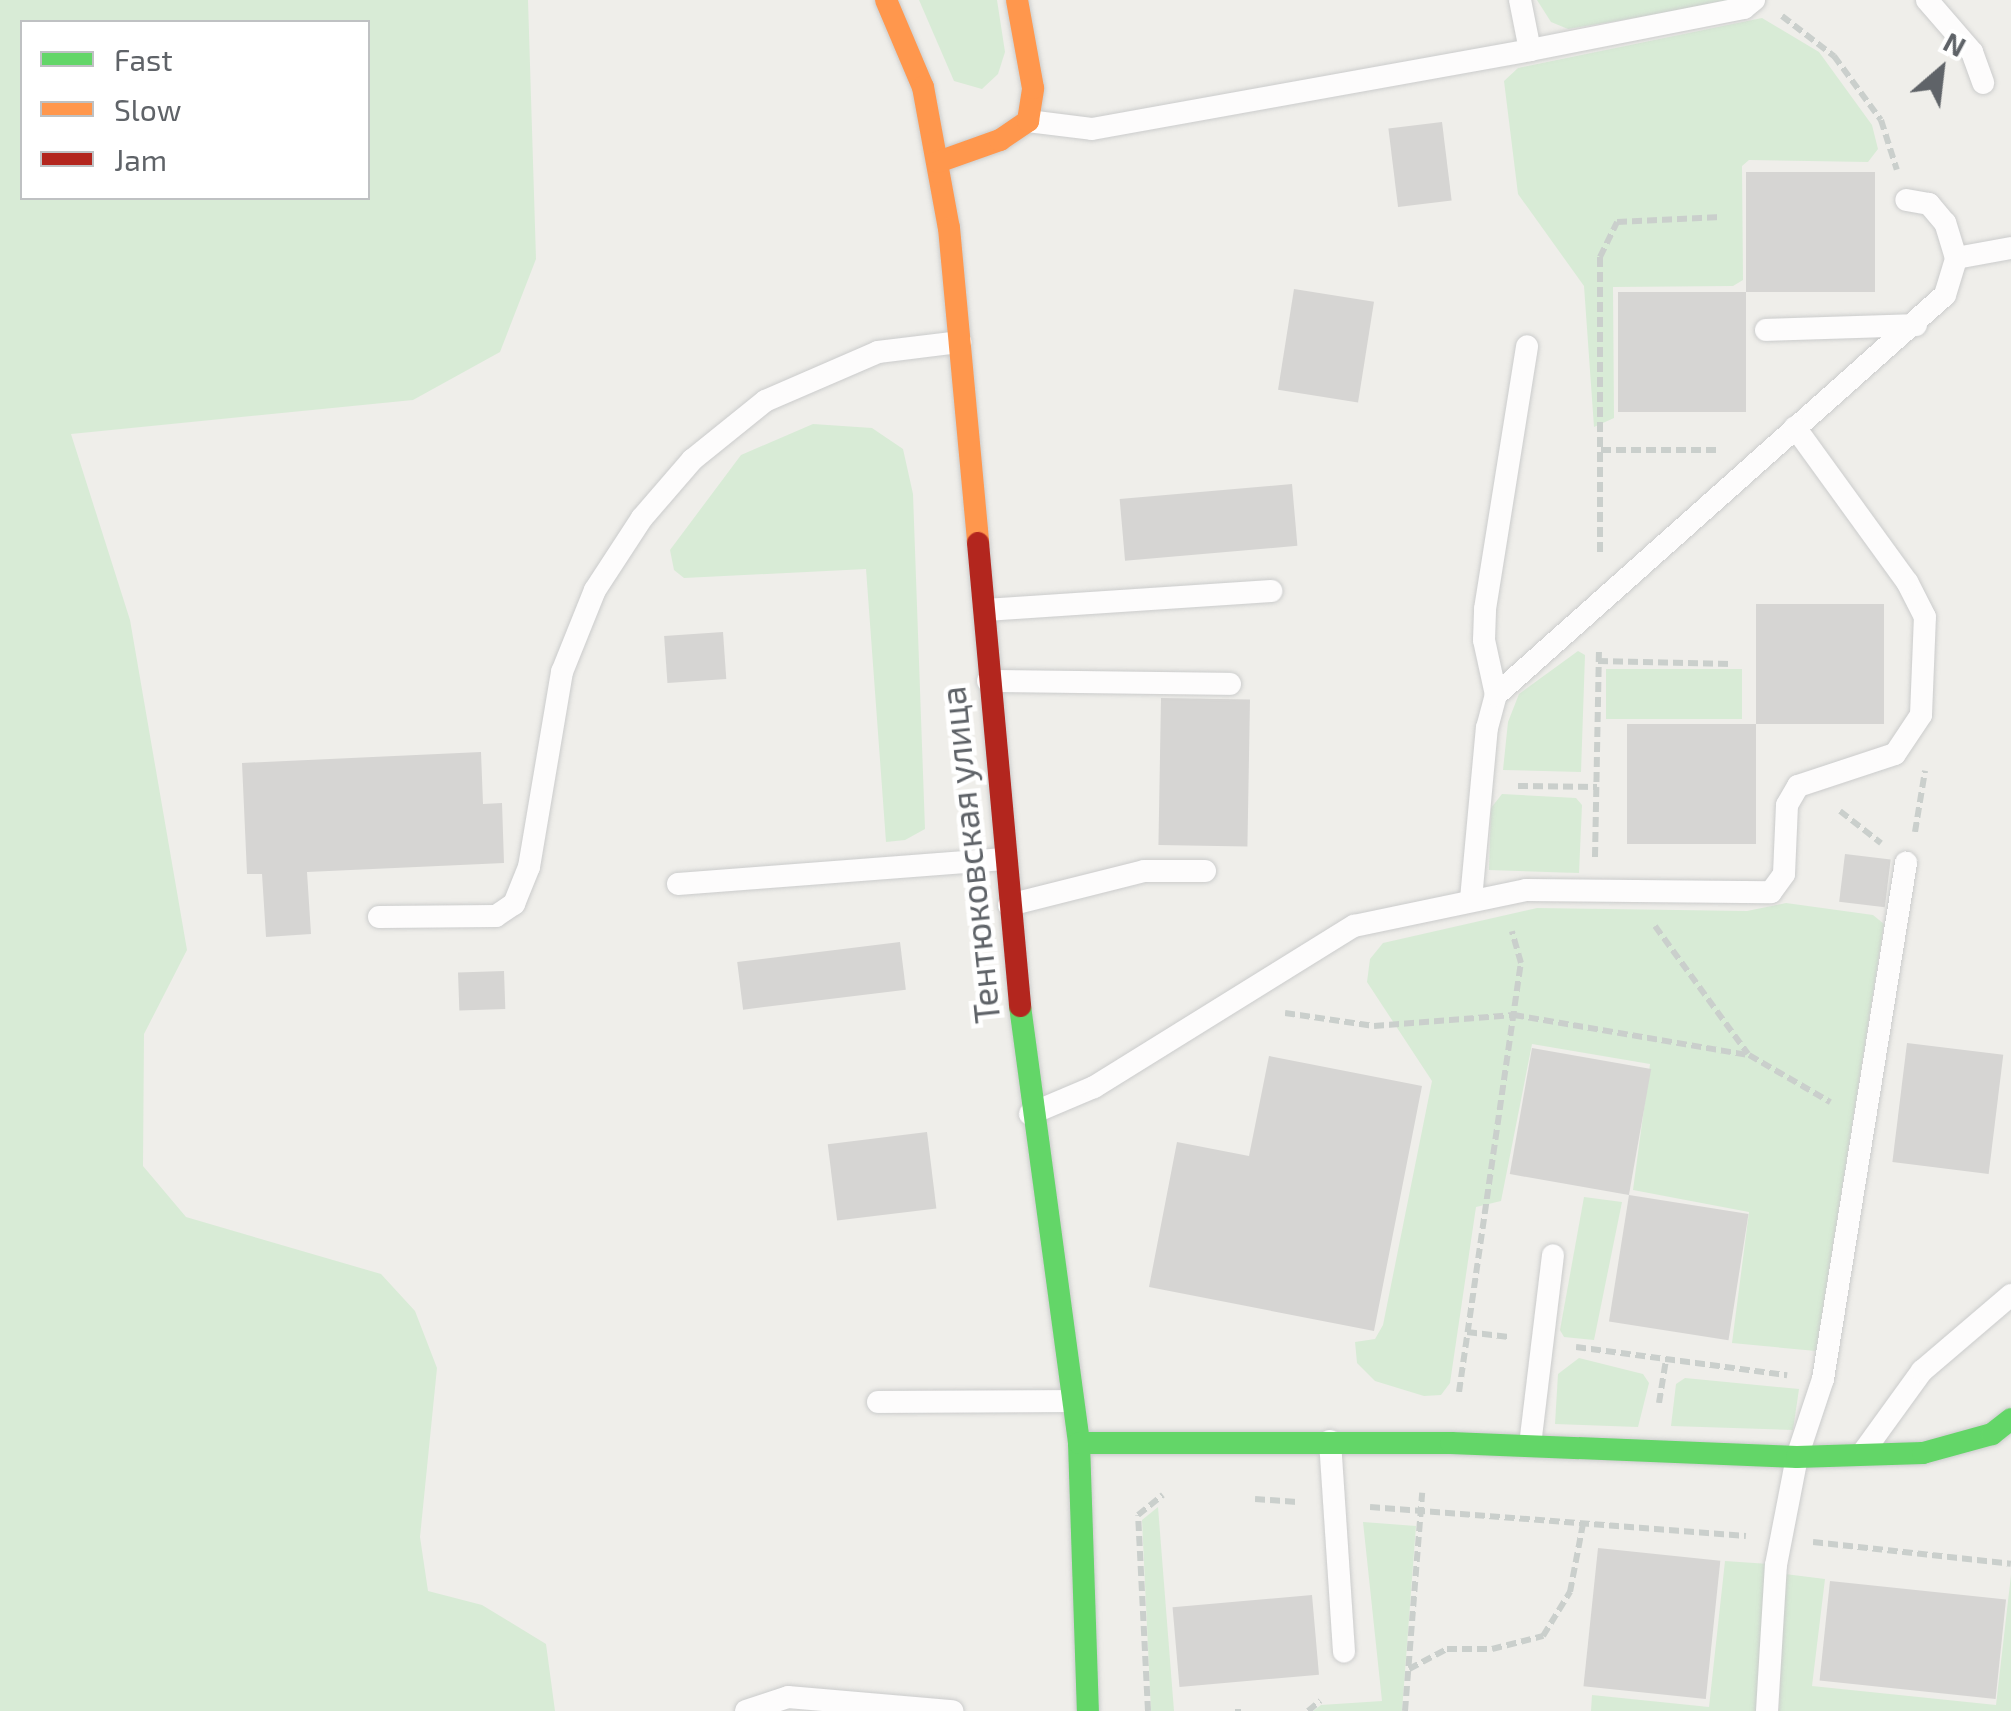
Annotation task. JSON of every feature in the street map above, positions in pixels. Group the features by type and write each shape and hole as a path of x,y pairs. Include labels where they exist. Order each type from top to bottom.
{"street":[{"name":"Тентюковская улица","path":"886,0 923,87 938,162 962,342 986,681 1030,1114 1079,1443 1088,1711"},
{"path":"938,162 1000,140 1028,121 1033,88 1016,0"},
{"path":"1079,1443 1451,1442 1797,1456 1923,1452 1992,1434 2011,1420"}],"lane":[{"path":"1520,0 1530,50"},
{"path":"1028,121 1092,129 1530,50 1744,8 1754,0"},
{"path":"1928,0 1972,52 1983,83"},
{"path":"1496,695 1600,598 1916,326 1945,295 1956,258 1946,223 1929,204 1906,200"},
{"path":"1956,258 2011,248"},
{"path":"1766,330 1916,326"},
{"path":"379,917 496,916 514,904 529,867 562,672 588,607 642,518 692,460 765,401 878,352 962,342"},
{"path":"1482,897 1481,786 1496,695 1484,640 1485,609 1527,346"},
{"path":"1030,1114 1094,1086 1354,926 1482,897 1595,891 1771,892 1784,874 1788,805 1798,786 1895,754 1921,715 1925,617 1908,582 1795,427"},
{"path":"980,610 1271,590"},
{"path":"986,681 1230,684"},
{"path":"678,884 1004,859"},
{"path":"1767,1711 1781,1539 1797,1456 1823,1379 1906,862"},
{"path":"1009,904 1144,871 1205,872"},
{"path":"1530,1445 1553,1255"},
{"path":"1862,1454 1922,1370 2011,1296"},
{"path":"878,1402 1072,1401"},
{"path":"1330,1441 1344,1652"},
{"path":"746,1711 788,1698 952,1711"}],"path":[{"path":"1776,11 1834,56 1881,120 1906,200"},
{"path":"1595,891 1600,257 1617,222 1721,217"},
{"path":"1600,450 1769,450"},
{"path":"1598,662 1731,664"},
{"path":"1841,812 1906,862 1926,781 1921,715"},
{"path":"1481,786 1596,787"},
{"path":"1630,893 1749,1054"},
{"path":"1451,1442 1521,963 1482,897"},
{"path":"1224,1004 1374,1026 1514,1015 1749,1054 1864,1121"},
{"path":"1542,1342 1823,1379"},
{"path":"1406,1711 1426,1442"},
{"path":"1148,1711 1138,1515 1166,1493 1184,1494"},
{"path":"1240,1498 1781,1539 2011,1564"},
{"path":"1409,1669 1448,1649 1492,1649 1543,1636 1570,1592 1582,1524"},
{"path":"1308,1711 1320,1701"}],"green space":[{"path":"0,0 528,0 536,259 500,352 413,400 71,434 130,620 187,950 144,1034 143,1166 186,1217 381,1274 415,1311 437,1368 420,1537 428,1591 482,1605 546,1644 555,1711 0,1711"},
{"path":"919,0 997,0 1005,52 998,74 982,89 954,81"},
{"path":"1537,0 1730,2 1568,29 1551,22"},
{"path":"1762,18 1819,52 1872,125 1878,149 1868,162 1749,160 1742,166 1743,280 1733,286 1613,287 1614,418 1594,427 1584,286 1518,194 1504,81 1518,68"},
{"path":"813,424 872,428 903,449 913,494 925,829 905,840 886,842 866,569 684,578 674,570 670,550 741,455"},
{"path":"1578,651 1585,655 1581,772 1503,770 1508,722 1519,694"},
{"path":"1606,669 1742,669 1742,719 1606,719"},
{"path":"1502,794 1576,798 1582,805 1579,873 1489,870 1491,808"},
{"path":"1786,903 1873,915 1884,924 1816,1351 1732,1343 1749,1212 1633,1190 1650,1064 1532,1044 1501,1201 1476,1207 1450,1383 1441,1395 1424,1396 1375,1381 1357,1363 1355,1342 1375,1339 1383,1325 1432,1081 1367,982 1370,959 1383,943 1537,908 1747,911"},
{"path":"1584,1197 1622,1202 1594,1340 1564,1337 1560,1330"},
{"path":"1579,1358 1643,1374 1649,1383 1638,1427 1555,1424 1558,1374"},
{"path":"1685,1378 1799,1389 1793,1430 1671,1426 1676,1384"},
{"path":"1158,1507 1174,1711 1151,1711 1142,1520"},
{"path":"1363,1522 1416,1526 1402,1711 1313,1711 1321,1705 1382,1701"},
{"path":"1725,1561 1769,1564 1760,1711 1591,1711 1592,1695 1709,1707"},
{"path":"1785,1574 1825,1579 1812,1686 1996,1705 2011,1575 2011,1711 1779,1711"}],"building":[{"path":"1442,122 1452,200 1398,207 1388,129"},
{"path":"1746,172 1875,172 1875,292 1746,292"},
{"path":"1294,289 1374,302 1358,402 1278,390"},
{"path":"1618,292 1746,292 1746,412 1618,412"},
{"path":"1292,484 1297,546 1125,561 1120,499"},
{"path":"1756,604 1884,604 1884,724 1756,724"},
{"path":"723,632 726,679 667,683 664,636"},
{"path":"1161,698 1250,700 1247,847 1158,845"},
{"path":"1627,724 1756,724 1756,844 1627,844"},
{"path":"481,752 483,804 502,803 504,863 307,872 311,934 266,937 262,874 247,874 242,763"},
{"path":"1845,854 1891,860 1885,907 1839,902"},
{"path":"900,942 906,990 743,1010 737,962"},
{"path":"504,971 505,1009 459,1011 458,973"},
{"path":"1907,1043 2003,1055 1989,1174 1892,1162"},
{"path":"1532,1048 1651,1069 1629,1195 1510,1174"},
{"path":"1269,1056 1422,1086 1374,1331 1149,1287 1177,1142 1249,1156"},
{"path":"927,1132 936,1208 837,1221 828,1144"},
{"path":"1629,1195 1749,1214 1728,1340 1609,1321"},
{"path":"1598,1548 1720,1561 1706,1699 1583,1686"},
{"path":"1830,1581 2006,1600 1996,1699 1820,1680"},
{"path":"1312,1595 1319,1675 1180,1687 1173,1607"}],"traffic: fast":[{"path":"1020,1006 1079,1443 1088,1711"},
{"path":"1079,1443 1451,1443 1797,1457 1923,1453 1992,1434 2011,1419"}],"traffic: slow":[{"path":"886,0 923,87 949,228 978,543"},
{"path":"938,162 1000,140 1028,121 1033,88 1017,0"}],"traffic: jam":[{"path":"978,543 1020,1006"}]}
